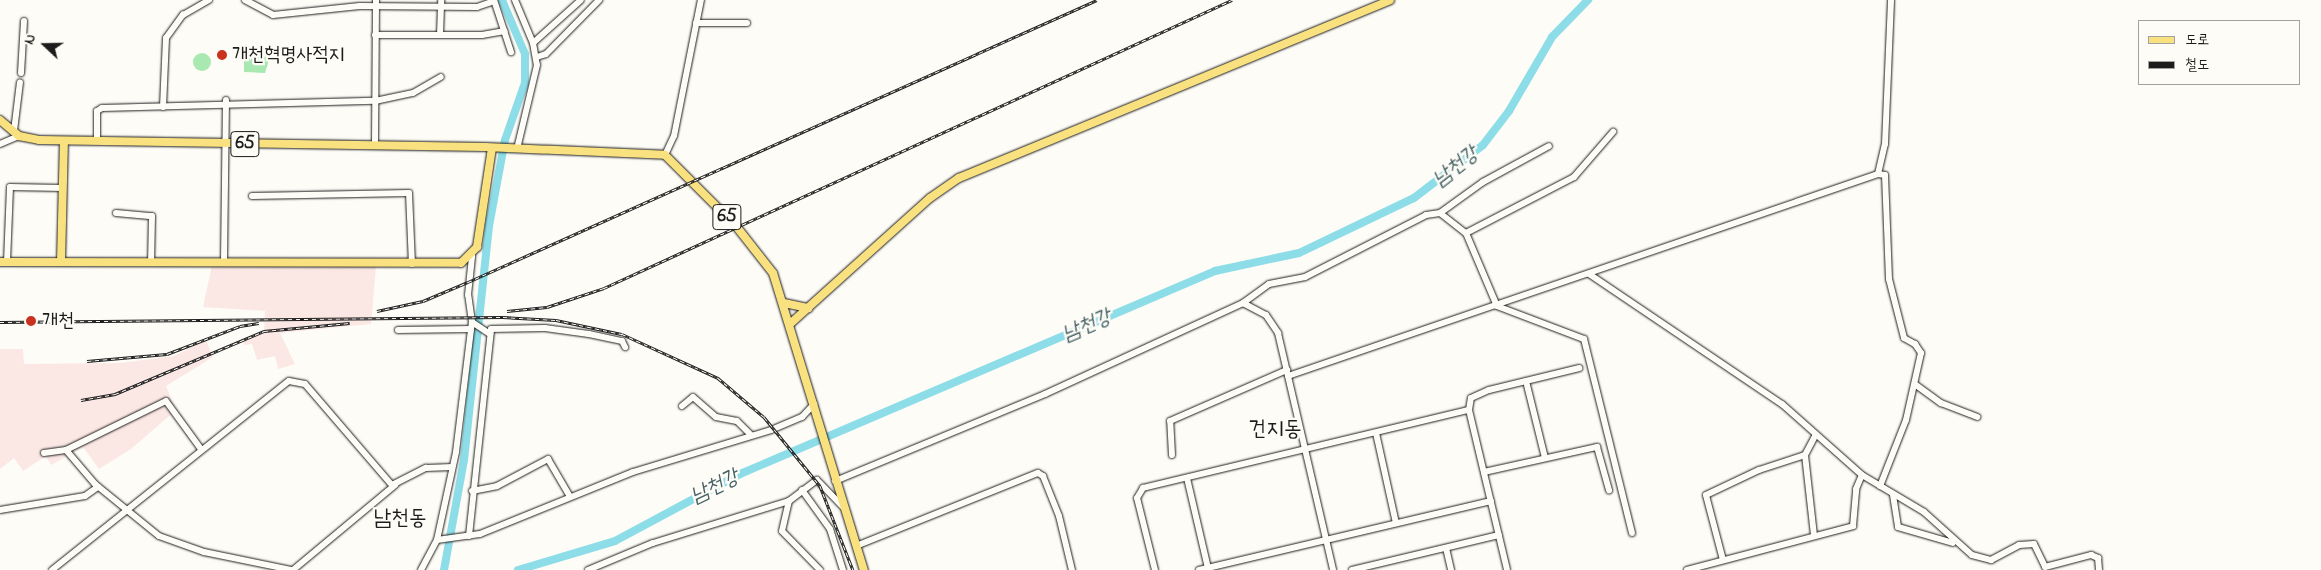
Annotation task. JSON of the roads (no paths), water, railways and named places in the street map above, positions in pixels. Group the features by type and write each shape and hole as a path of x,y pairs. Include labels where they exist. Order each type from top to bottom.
{"main road":[{"path":"791,323 930,198 959,178 1390,0"},
{"path":"0,120 16,133"},
{"name":"65","path":"16,133 64,141 494,148 665,155 768,263 791,323 832,472 864,570"},
{"path":"61,262 64,141"},
{"path":"4,262 461,263 472,256 479,242 494,148"},
{"path":"784,303 808,308"}],"street":[{"path":"163,107 166,38 183,15 210,0"},
{"path":"245,0 272,15 376,3 441,4 477,7 494,0 511,52"},
{"path":"537,57 546,54 599,0"},
{"path":"665,155 674,136 701,0"},
{"path":"1878,174 1885,144 1891,0"},
{"path":"514,149 532,98 537,57 517,1"},
{"path":"533,43 579,1"},
{"path":"375,146 376,3"},
{"path":"440,36 441,4"},
{"path":"21,73 24,21"},
{"path":"696,23 747,23"},
{"path":"376,36 440,36 505,31"},
{"path":"97,141 99,109 375,101 413,93 442,78"},
{"path":"0,144 16,133 20,82"},
{"path":"224,262 226,104"},
{"path":"1466,233 1574,177 1613,132"},
{"path":"835,481 1045,394 1243,303 1269,284 1305,277 1426,215 1440,213 1483,182 1549,146"},
{"path":"1172,455 1170,421 1287,373 1497,306 1878,174"},
{"path":"1878,174 1886,180 1887,258 1893,297 1904,338 1915,344 1920,354 1916,386 1880,486"},
{"path":"4,262 10,187 63,188"},
{"path":"252,196 409,192 412,264"},
{"path":"116,213 152,216 151,263"},
{"path":"1440,213 1466,233 1497,306 1584,339 1632,533"},
{"path":"421,570 440,540 452,467 472,322 468,282 472,256"},
{"path":"1589,274 1782,404 1815,436 1862,476 1924,512 1965,550"},
{"path":"1243,303 1270,321 1287,373 1333,570"},
{"path":"472,322 490,334"},
{"path":"469,536 472,491 490,334 496,326 545,328 622,341 625,347"},
{"path":"398,330 471,330"},
{"path":"1507,570 1468,402 1476,395 1579,368"},
{"path":"1526,381 1545,458"},
{"path":"52,570 284,384 300,382 395,485"},
{"path":"1916,386 1944,404 1977,417"},
{"path":"682,406 693,398 722,421 737,421 751,435"},
{"path":"44,454 66,450 166,401 201,449"},
{"path":"440,540 469,536 569,495 793,422 814,404"},
{"path":"1155,570 1137,495 1143,488 1469,410"},
{"path":"1376,433 1396,523"},
{"path":"1814,535 1804,455 1815,436"},
{"path":"1484,472 1598,447 1609,490"},
{"path":"66,450 98,487 148,529 176,543 292,570 395,485 426,468 452,467"},
{"path":"1723,560 1706,495 1759,470 1804,455"},
{"path":"472,491 497,486 548,460 569,495"},
{"path":"856,546 1038,473 1043,476 1059,516 1072,570"},
{"path":"1687,570 1853,526 1856,489 1862,476"},
{"path":"1187,478 1208,568"},
{"path":"588,570 653,543 789,501 802,490 821,480 843,507"},
{"path":"0,510 86,496 98,487"},
{"path":"802,490 830,529 843,570"},
{"path":"1893,495 1898,527 1965,550 1985,560 2019,545 2034,544 2045,567 2091,555 2098,558 2098,570"},
{"path":"789,501 782,531 820,570"},
{"path":"1199,570 1491,501"},
{"path":"1352,570 1499,536"},
{"path":"1446,548 1451,570"},
{"path":"1231,562 1232,570"}],"waterway":[{"path":"444,570 464,460 489,226 505,140 525,83 525,54 502,0"},
{"name":"남천강","path":"518,570 615,541 740,474 1215,271 1299,253 1414,198 1483,145 1509,111 1552,37 1588,0"}],"railway":[{"path":"377,311 423,301 468,282 1097,0"},
{"path":"507,311 547,307 604,288 1232,0"},
{"path":"0,322 503,317 556,320 622,334 718,378 764,417 820,486 853,570"},
{"path":"87,361 167,354 240,326 259,323"},
{"path":"81,400 115,394 264,331 350,323"}],"place":[{"name":"개천혁명사적지","path":"222,55"},
{"name":"개천","path":"31,321"}],"district":[{"name":"건지동","path":"1275,431"},
{"name":"남천동","path":"400,520"}]}
